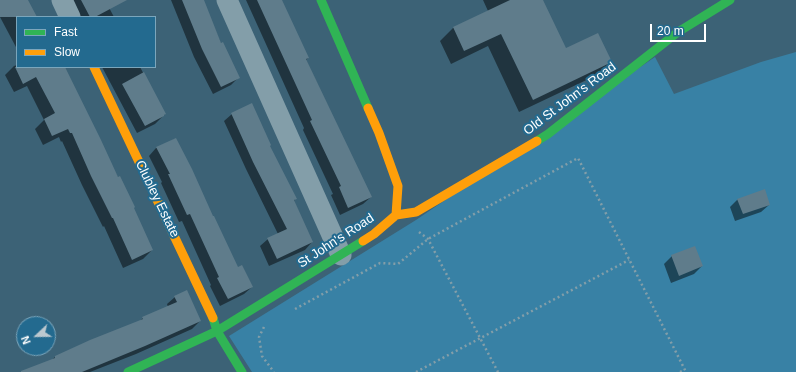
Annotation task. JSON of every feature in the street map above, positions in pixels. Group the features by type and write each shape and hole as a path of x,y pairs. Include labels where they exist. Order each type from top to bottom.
{"street":[{"path":"62,0 70,16"},
{"path":"227,0 341,255"},
{"path":"321,0 379,133 396,179 398,186 396,215"},
{"name":"Old St John's Road","path":"396,215 416,212 548,134 678,32 730,0"},
{"name":"Clubley Estate","path":"94,68 212,314 217,331 242,372"},
{"name":"St John's Road","path":"128,372 217,331 374,234 396,215"}],"path":[{"path":"292,310 380,263 398,264 428,239 578,158 685,371 680,372"},
{"path":"396,215 428,239 498,372"},
{"path":"416,372 629,260"},
{"path":"264,325 259,337 262,356 274,372"}],"shaded area":[{"path":"796,52 796,372 252,372 229,336 416,220 655,57 674,94 761,62"}],"building":[{"path":"0,0 28,0 36,16 16,16 0,17"},
{"path":"81,0 127,0 97,16 89,16"},
{"path":"182,0 204,0 221,43 223,42 240,78 221,87 202,49"},
{"path":"257,0 282,0 309,58 306,59 372,197 348,208 339,187 341,186 310,121 312,120"},
{"path":"510,0 543,0 566,48 598,33 612,62 533,100 501,34 464,51 453,27"},
{"path":"15,67 65,68 118,177 120,176 135,207 134,208 153,250 132,260 72,133 70,133 68,129 52,136 44,119 55,113 36,77 23,84"},
{"path":"144,72 166,114 145,126 122,84"},
{"path":"252,103 271,145 270,146 297,199 294,200 313,242 277,259 267,238 287,229 253,162 231,113"},
{"path":"176,138 238,267 242,265 253,287 228,299 217,278 219,277 190,214 187,215 168,174 170,174 156,147"},
{"path":"765,189 770,205 743,214 737,199"},
{"path":"695,246 703,266 679,276 671,255"},
{"path":"187,290 201,321 82,372 21,372 55,358 55,356 90,340 143,319 142,317 177,302 174,296"}],"traffic: fast":[{"path":"321,0 368,108"},
{"path":"537,141 678,32 730,0"},
{"path":"128,372 217,331 363,241"},
{"path":"213,318 217,331 242,372"}],"traffic: slow":[{"path":"94,68 213,318"},
{"path":"363,241 374,234 396,215 398,186 379,133 368,108"},
{"path":"396,215 416,212 537,141"}]}
